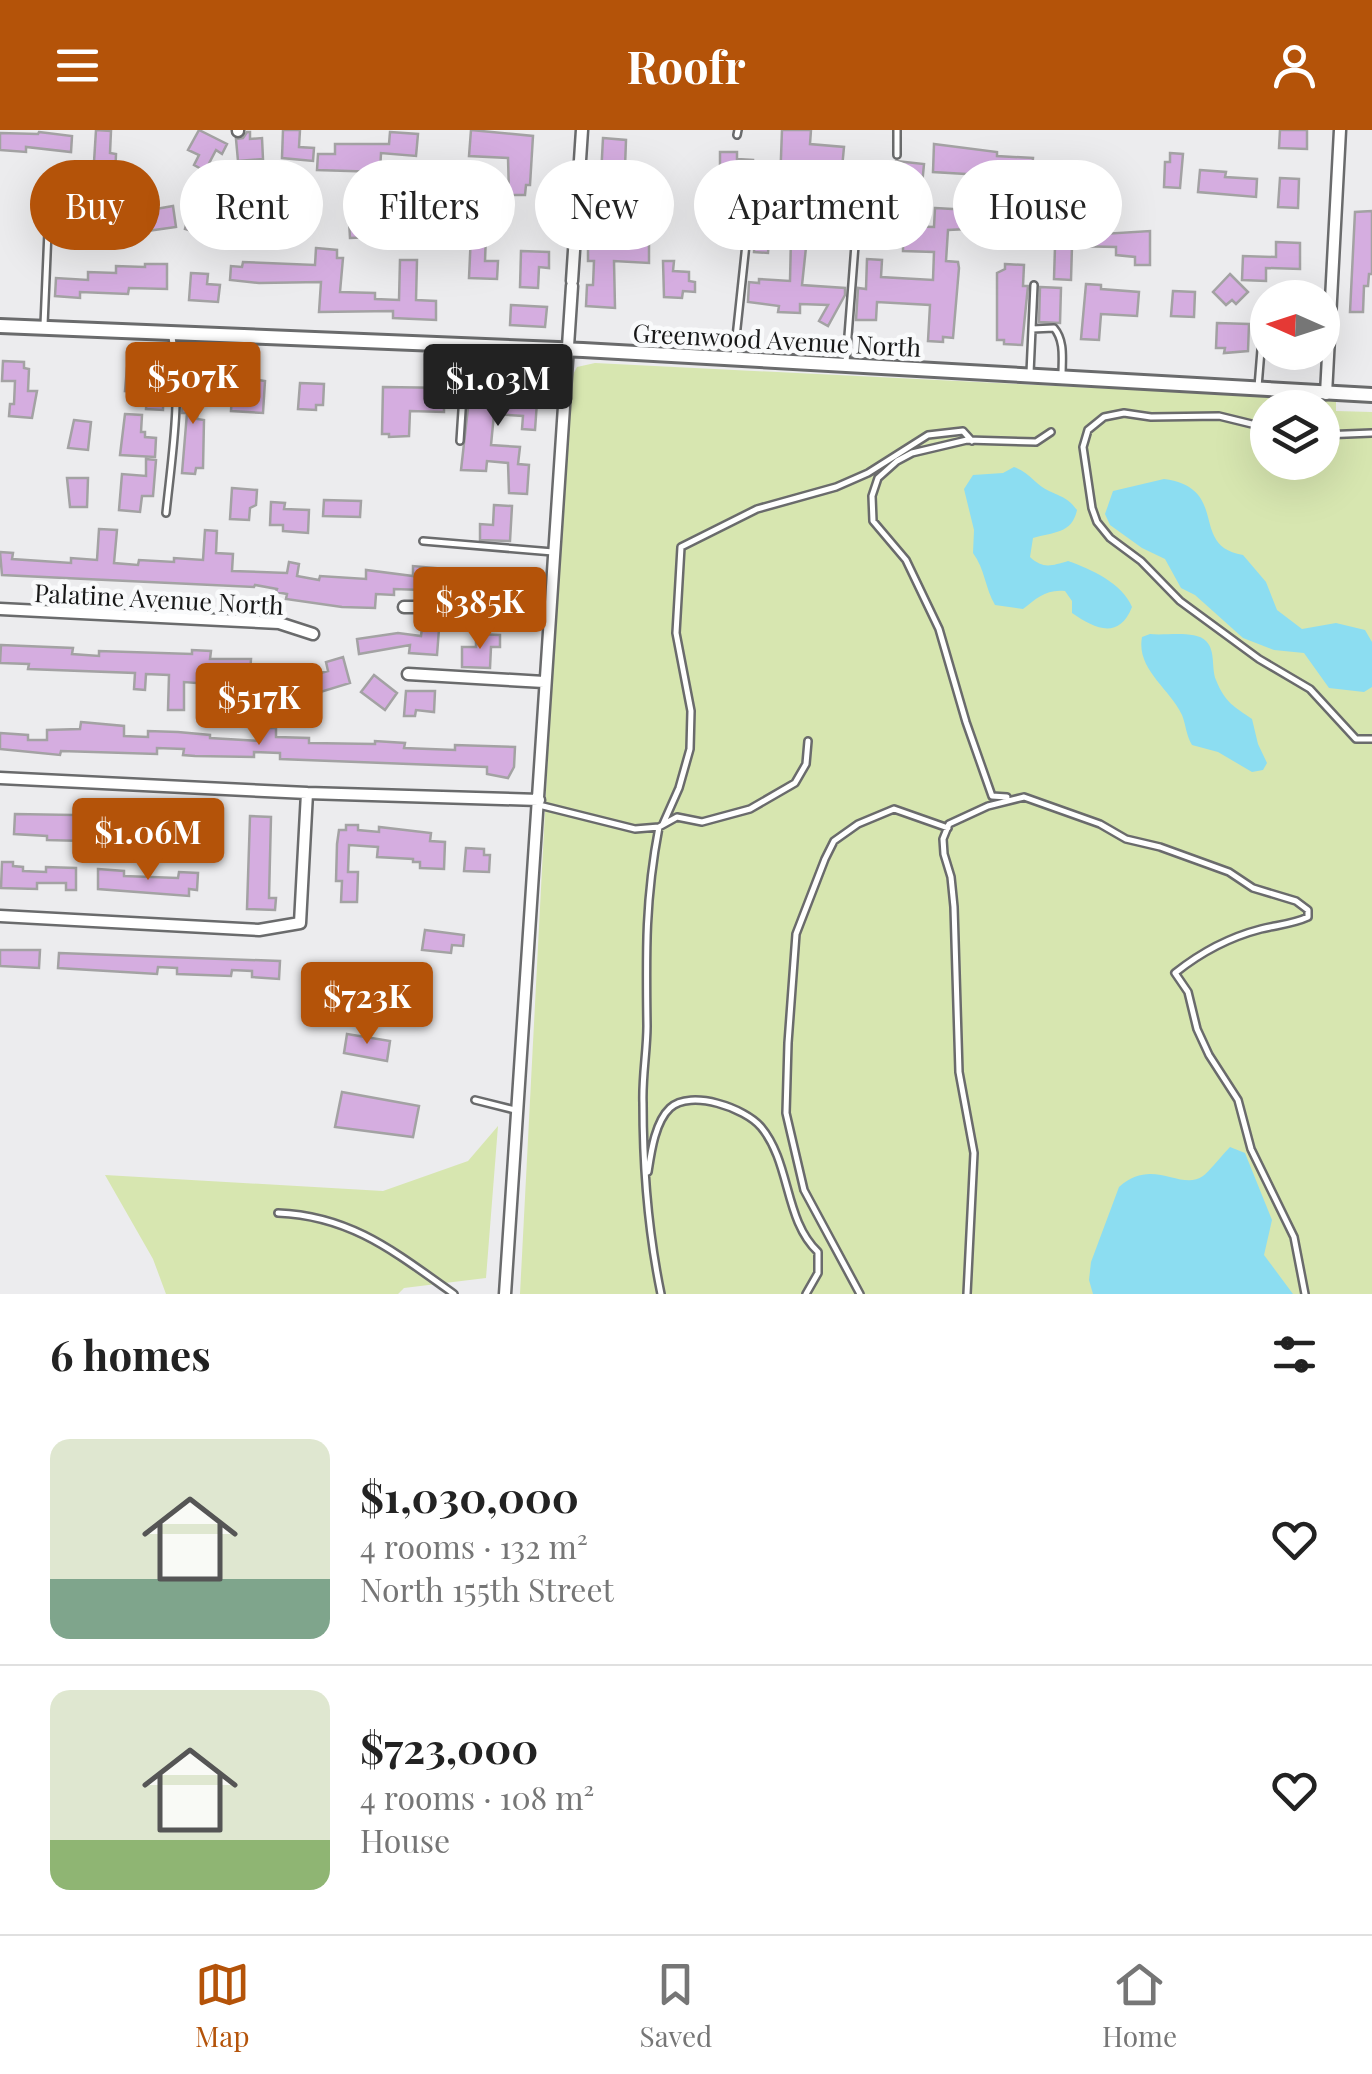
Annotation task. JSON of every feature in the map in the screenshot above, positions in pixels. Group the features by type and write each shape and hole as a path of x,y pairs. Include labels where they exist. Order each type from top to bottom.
{"street":[{"path":"505,1294 582,130"},
{"path":"1326,390 1340,130"},
{"name":"Greenwood Avenue North","path":"0,326 568,350 1258,390"},
{"name":"Greenwood Avenue North","path":"1340,394 1372,395"},
{"path":"404,607 549,606"},
{"name":"Palatine Avenue North","path":"0,609 280,623 313,634"},
{"path":"408,674 544,682"},
{"path":"0,778 539,803"},
{"path":"0,916 259,930 300,923 308,793"}],"lane":[{"path":"897,130 897,155"},
{"path":"44,328 47,250"},
{"path":"734,359 745,250"},
{"path":"846,366 855,250"},
{"path":"1030,376 1034,285"},
{"path":"1032,329 1054,328 1058,332 1062,378"},
{"path":"166,513 176,382 171,334"},
{"path":"460,441 466,346"},
{"path":"1258,390 1260,370"},
{"path":"1250,424 1219,416 1150,417 1124,413 1104,417 1088,430 1083,446 1097,522 1180,600 1259,659 1310,689 1356,739 1372,740"},
{"path":"661,1294 647,1221 642,1100 647,1026 646,917 648,884 661,825 680,788 690,749 691,712 676,633 680,547 756,509 836,487 868,473 928,435 963,431 972,440"},
{"path":"1051,432 1036,442 972,440 912,453 898,460 878,478 872,496 874,521 906,560 938,629 992,796 1016,797 1056,807 1126,839 1160,846 1230,872 1253,888 1296,901 1308,910 1308,917 1298,922 1224,942 1175,973 1188,992 1197,1029 1209,1055 1238,1100 1251,1150 1294,1238 1305,1294"},
{"path":"1340,434 1372,433"},
{"path":"422,541 553,552"},
{"path":"539,803 605,824 635,829 661,825 678,817 702,822 750,809 795,783 806,764 808,741"},
{"path":"967,1294 974,1153 959,1072 952,877 943,839 948,828 965,815 1016,797"},
{"path":"860,1294 804,1190 786,1113 796,934 834,841 858,824 894,809 948,828"},
{"path":"475,1100 518,1111"},
{"path":"646,1190 651,1148 668,1110 681,1101 730,1105 760,1126 794,1201 798,1223 807,1242 818,1252 818,1273 806,1294"},
{"path":"278,1213 324,1218 384,1244 454,1294"}],"green space":[{"path":"595,363 1250,396 1250,480 1340,480 1340,411 1372,412 1372,1294 520,1294 567,386 577,367"},
{"path":"498,1126 486,1278 404,1288 398,1294 166,1294 153,1259 105,1175 383,1191 468,1161"}],"water":[{"path":"1014,467 1068,500 1077,510 1066,528 1033,538 1030,557 1047,565 1068,561 1113,584 1132,607 1120,624 1113,628 1098,627 1081,619 1072,613 1072,601 1065,591 1047,593 1023,609 995,605 973,553 974,530 964,489 973,475 1003,473"},
{"path":"1164,479 1184,484 1197,493 1217,541 1227,550 1243,555 1266,582 1277,610 1302,629 1336,623 1365,630 1372,642 1372,687 1364,692 1329,688 1304,653 1274,650 1243,638 1195,595 1181,588 1165,559 1110,525 1105,514 1113,491"},
{"path":"1187,634 1206,641 1223,694 1252,719 1267,763 1263,770 1252,772 1218,752 1192,745 1182,715 1144,659 1142,637"},
{"path":"1230,1147 1245,1153 1272,1220 1264,1255 1293,1294 1093,1294 1089,1280 1091,1262 1119,1187 1143,1174 1194,1180 1205,1174"}],"building":[{"path":"96,130 111,131 110,153 116,154 116,160 94,160"},
{"path":"199,130 227,144 222,154 216,150 211,160 196,160 199,155 188,150"},
{"path":"283,130 300,130 299,147 314,148 313,160 282,158"},
{"path":"471,130 533,136 530,185 526,185 525,195 515,195 515,160 469,156"},
{"path":"782,130 811,130 810,144 844,147 843,160 781,160"},
{"path":"1280,130 1307,130 1307,149 1279,148"},
{"path":"250,132 250,139 262,138 263,159 238,160 236,139"},
{"path":"390,132 418,134 416,156 381,153 381,160 343,160 343,171 323,170 323,160 318,160 318,154 335,154 335,144 389,144"},
{"path":"0,133 72,136 71,152 26,147 26,152 0,150"},
{"path":"603,138 626,140 625,160 602,160"},
{"path":"934,144 997,152 997,156 1033,158 953,160 953,173 933,172"},
{"path":"720,152 737,152 737,159 753,160 720,160"},
{"path":"1170,153 1183,154 1180,188 1164,187 1165,162 1170,162"},
{"path":"1200,170 1226,172 1225,177 1257,179 1256,197 1198,192"},
{"path":"1280,178 1299,179 1298,208 1278,207"},
{"path":"173,206 176,227 160,229 160,208"},
{"path":"935,208 953,209 946,261 958,262 959,268 953,338 928,341 930,305 877,302 876,320 856,320 858,288 866,289 867,259 882,260 881,277 933,280 934,252 903,250 933,250"},
{"path":"1372,211 1372,274 1368,286 1364,286 1363,312 1350,312 1355,212"},
{"path":"1150,231 1150,265 1135,265 1135,257 1116,255 1116,250 1122,250 1122,233"},
{"path":"1276,242 1300,243 1300,269 1266,268 1266,280 1242,280 1243,256 1276,257"},
{"path":"316,250 337,250 337,258 343,258 340,292 375,293 375,299 399,300 400,260 417,260 416,300 436,301 436,320 393,318 393,311 319,312 321,282 230,280 231,266 242,267 243,262 315,265"},
{"path":"470,250 485,250 485,261 498,261 497,279 469,278"},
{"path":"588,250 649,250 649,263 614,261 615,308 586,306 587,285 593,285 594,261 588,261"},
{"path":"791,250 806,250 802,285 845,288 828,326 819,321 828,305 800,304 800,313 778,312 779,306 748,302 749,282 790,281"},
{"path":"1055,250 1072,250 1071,280 1054,279"},
{"path":"521,251 549,252 549,268 539,267 538,288 520,287"},
{"path":"663,261 674,261 673,271 689,272 695,292 683,291 682,298 664,297"},
{"path":"167,264 167,289 129,288 128,294 80,292 80,298 55,296 56,278 88,280 88,272 116,273 116,266"},
{"path":"1005,264 1024,265 1023,286 1028,286 1022,345 997,340 997,273 1005,269"},
{"path":"191,273 208,274 207,284 220,285 218,302 189,300"},
{"path":"1230,274 1248,292 1236,304 1232,300 1226,305 1213,292"},
{"path":"1086,284 1139,292 1137,316 1101,314 1099,340 1081,339"},
{"path":"1040,287 1061,288 1060,323 1039,322"},
{"path":"1173,291 1195,292 1194,317 1171,316"},
{"path":"511,305 547,307 545,327 510,325"},
{"path":"1217,323 1249,324 1248,351 1224,353 1225,348 1216,348"},
{"path":"3,361 24,362 24,368 29,369 28,391 37,391 32,418 9,416 15,381 2,381"},
{"path":"127,368 164,374 163,410 146,409 147,393 125,391"},
{"path":"233,376 265,381 263,413 231,411"},
{"path":"477,378 495,379 495,385 538,388 535,430 522,429 523,416 494,414 491,445 520,447 518,464 529,465 527,494 509,493 508,463 487,461 486,471 461,470 470,390 476,390"},
{"path":"185,379 200,380 200,387 206,388 205,400 199,400 197,419 204,420 203,468 196,468 195,474 182,473 187,413 182,413"},
{"path":"300,383 324,384 323,405 316,405 316,410 298,409"},
{"path":"383,387 457,389 456,404 444,404 444,412 410,411 409,436 389,437 382,434"},
{"path":"125,414 142,415 141,432 145,432 145,437 156,438 155,457 120,455"},
{"path":"74,420 91,422 88,450 68,448"},
{"path":"146,459 156,460 153,496 142,496 140,512 119,510 122,474 146,476"},
{"path":"67,478 88,478 87,507 70,507"},
{"path":"232,488 257,490 249,520 230,519"},
{"path":"324,500 361,501 360,517 323,516"},
{"path":"271,502 285,503 284,509 309,510 308,533 283,531 283,525 270,525"},
{"path":"494,505 512,506 510,541 480,540 480,524 493,525"},
{"path":"99,529 117,530 114,563 203,560 205,530 217,531 216,553 233,554 232,571 287,573 289,562 299,564 297,576 319,580 320,576 366,579 366,570 413,576 413,566 480,572 496,569 495,595 473,594 473,583 452,582 451,591 394,589 394,595 376,594 375,608 342,607 286,599 287,594 276,592 277,589 255,585 2,575 0,552 13,553 12,559 71,563 71,558 97,560"},
{"path":"422,628 439,629 437,655 409,653 410,645 359,654 357,639 398,633 421,636"},
{"path":"476,634 500,635 500,647 491,647 490,668 462,667 462,647 476,647"},
{"path":"1,645 73,648 72,654 99,656 99,651 211,651 210,659 251,659 249,687 184,682 184,710 168,710 169,675 146,674 145,690 134,689 135,673 28,669 29,664 0,663"},
{"path":"343,657 350,683 314,694 309,676 328,671 326,662"},
{"path":"267,666 303,675 298,691 263,681"},
{"path":"374,675 397,693 385,710 361,692"},
{"path":"406,691 435,691 434,712 416,710 415,716 404,716"},
{"path":"81,722 124,726 124,736 148,737 148,731 178,732 260,741 261,728 276,728 276,737 309,738 309,743 375,741 405,743 404,748 455,750 455,745 515,747 514,767 508,778 487,774 487,767 280,759 280,753 254,752 254,757 195,756 183,755 184,749 157,748 157,754 61,751 60,755 0,749 0,733 47,740 47,730 80,729"},
{"path":"74,812 212,821 211,839 195,838 195,844 165,843 165,849 148,848 148,841 47,840 47,836 14,834 15,814"},
{"path":"250,816 271,817 269,898 276,898 275,910 247,909"},
{"path":"346,825 379,832 379,827 431,833 430,841 445,842 444,869 420,868 420,862 413,859 377,857 378,847 349,845 348,872 358,872 357,902 341,902 342,881 336,881 337,844 339,830 346,830"},
{"path":"466,848 484,849 484,855 490,855 489,872 464,871"},
{"path":"2,862 13,862 23,871 76,868 76,890 66,890 66,883 37,883 37,889 1,888"},
{"path":"98,869 124,871 124,876 178,878 179,872 198,873 197,890 189,889 189,896 98,889"},
{"path":"425,930 464,935 463,946 452,945 451,953 422,950"},
{"path":"0,950 40,950 39,968 0,966"},
{"path":"59,953 280,961 279,979 252,977 252,971 232,970 231,976 177,974 177,968 158,967 157,974 58,968"},
{"path":"347,1034 390,1041 387,1061 344,1053"},
{"path":"342,1092 419,1106 413,1137 335,1127"}]}
